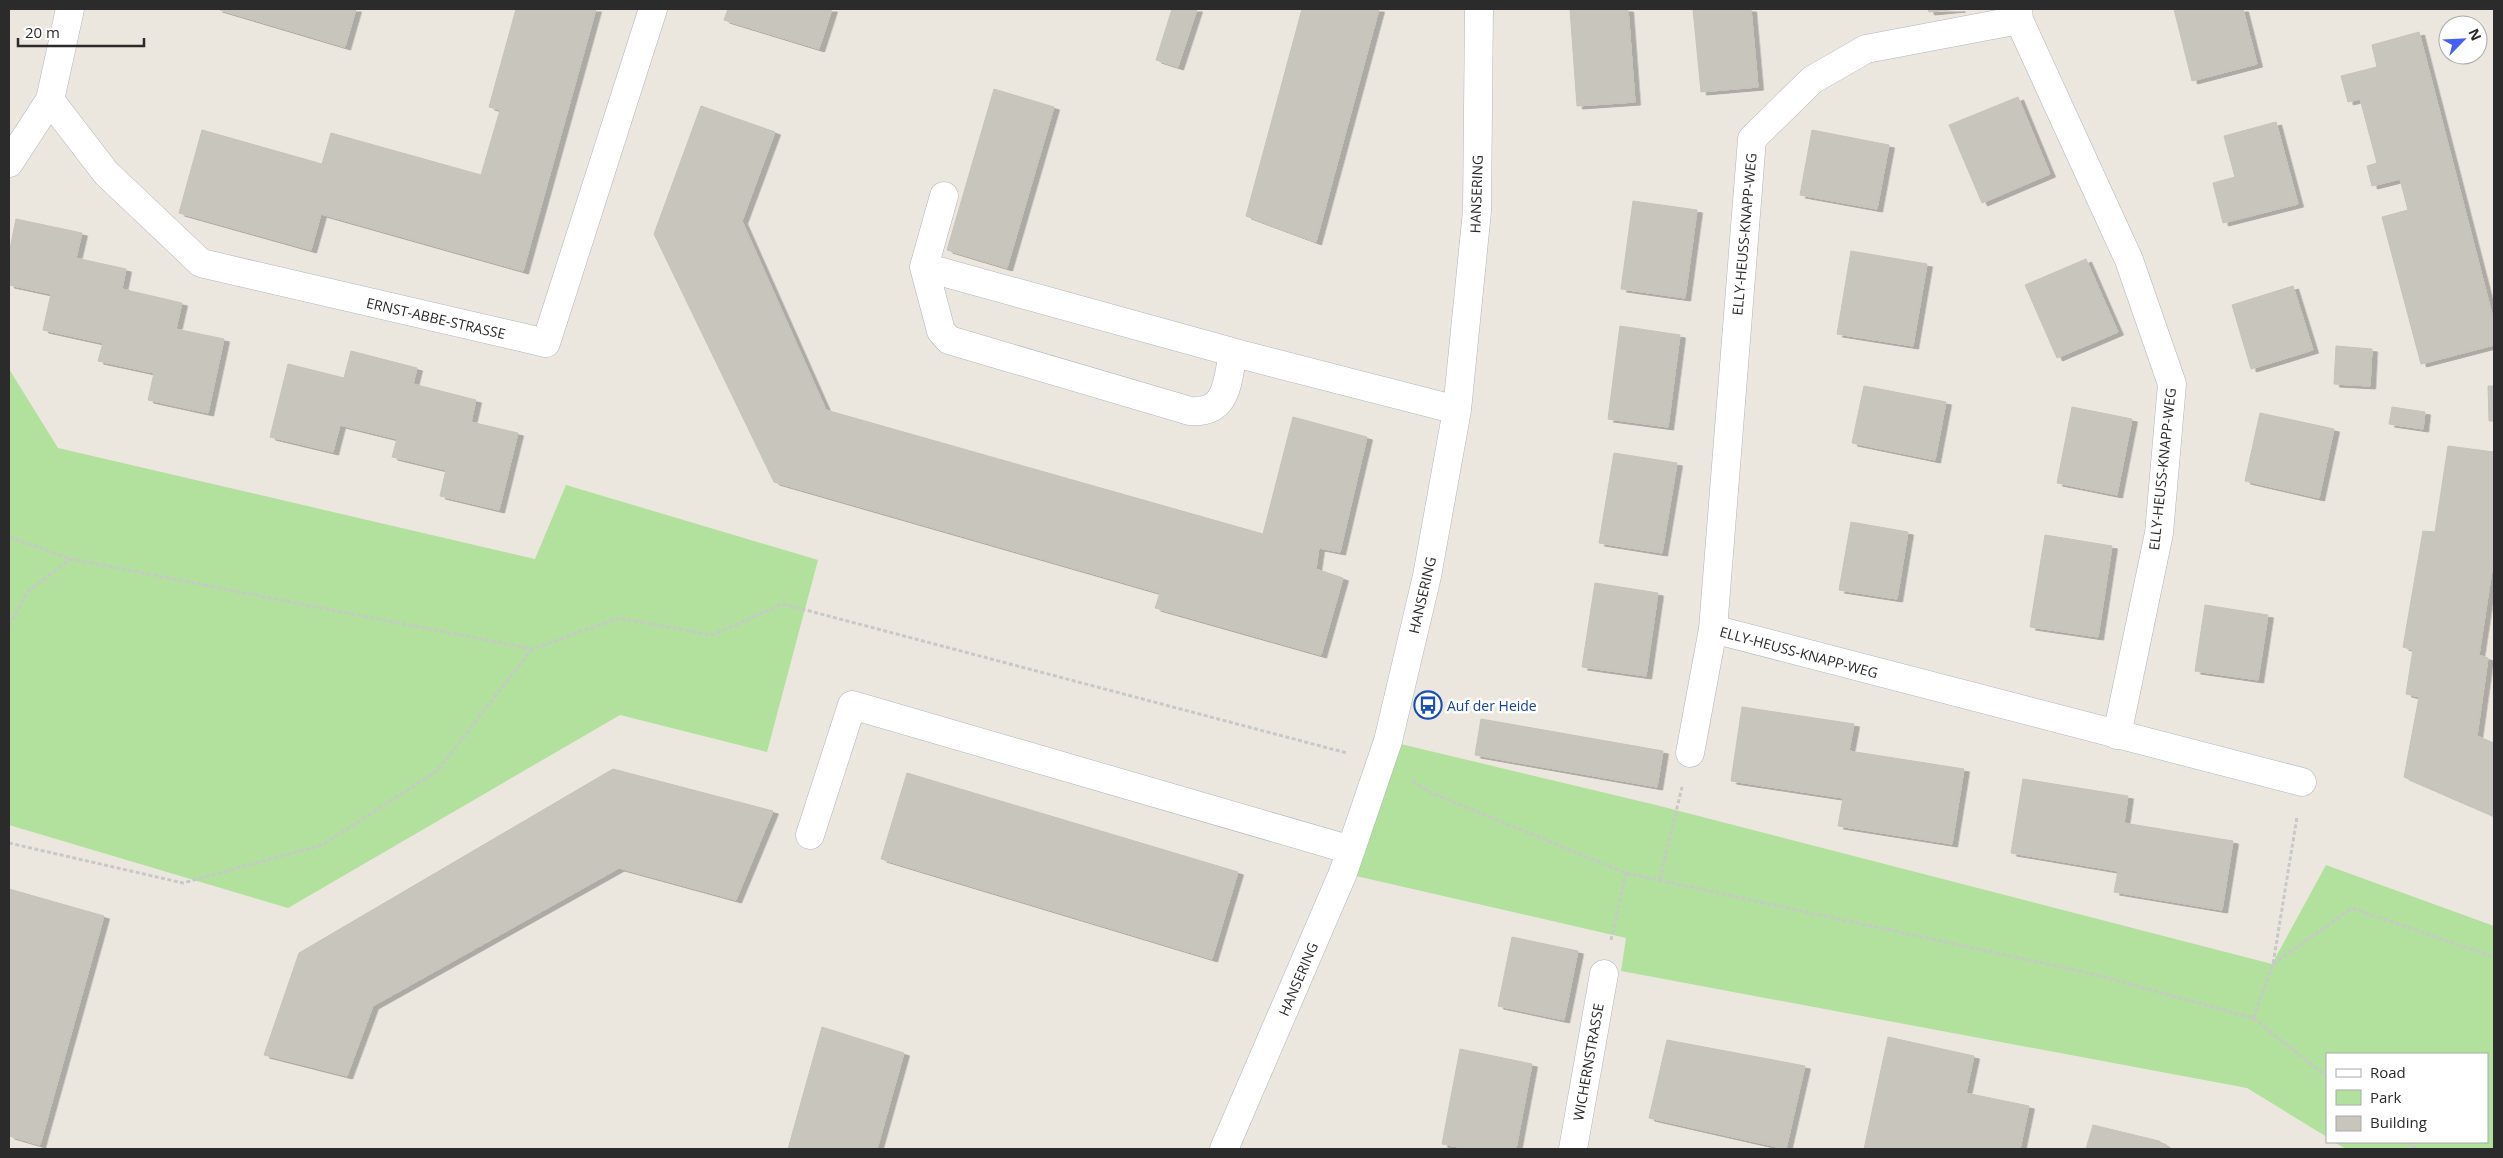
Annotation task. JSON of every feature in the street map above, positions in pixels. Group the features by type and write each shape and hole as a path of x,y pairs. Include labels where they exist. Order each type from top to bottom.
{"street":[{"path":"9,162 50,100 70,9"},
{"name":"ERNST-ABBE-STRASSE","path":"50,100 106,173 202,263 546,343 653,9"},
{"name":"HANSERING","path":"1224,1149 1351,850 1388,741 1427,576 1457,410 1477,211 1478,9"},
{"name":"ELLY-HEUSS-KNAPP-WEG","path":"1690,753 1713,629 1752,138 1812,80 1866,49 2018,15 2129,260 2172,384 2159,533 2117,735"},
{"path":"944,196 924,267 941,331 949,340 1190,411 1204,412 1215,408 1224,397 1233,352"},
{"path":"924,267 1233,352 1457,410"},
{"name":"ELLY-HEUSS-KNAPP-WEG","path":"1713,629 2302,782"},
{"path":"810,835 852,704 1351,850"},
{"name":"WICHERNSTRASSE","path":"1573,1149 1604,974"}],"path":[{"path":"9,537 71,559 532,649 619,618 712,635 783,604 1380,762 1434,794 1626,873 2093,974 2253,1018 2326,1076"},
{"path":"9,626 27,592 71,559"},
{"path":"9,843 183,883 322,845 438,771 532,649"},
{"path":"1660,879 1690,753"},
{"path":"2253,1018 2273,964 2302,782"},
{"path":"1604,974 1626,873"},
{"path":"2273,964 2352,908 2494,957"}],"green space":[{"path":"9,369 58,448 535,559 566,485 818,560 767,752 620,715 288,908 9,825"},
{"path":"1388,741 1656,805 2272,964 2326,865 2494,926 2494,1149 2346,1149 2336,1143 2488,1143 2488,1053 2326,1053 2326,1136 2247,1088 1621,971 1626,938 1343,873"}],"building":[{"path":"217,9 356,9 345,47"},
{"path":"516,9 596,9 523,271 321,214 311,250 179,213 202,130 322,164 331,133 481,175 500,110 489,107"},
{"path":"728,9 832,9 819,49 724,20"},
{"path":"1172,9 1197,9 1178,67 1156,60"},
{"path":"1302,9 1379,9 1316,242 1246,216"},
{"path":"1570,9 1628,9 1635,102 1577,106"},
{"path":"1693,9 1751,9 1758,87 1701,92"},
{"path":"1928,9 1960,9 1929,12"},
{"path":"2174,9 2243,9 2257,64 2192,81"},
{"path":"2419,32 2494,322 2494,345 2421,364 2382,217 2408,210 2400,179 2372,186 2367,166 2377,163 2360,99 2348,102 2341,76 2377,67 2372,45"},
{"path":"994,89 1054,107 1007,268 947,250"},
{"path":"2018,97 2050,174 1982,203 1949,125"},
{"path":"701,106 775,132 742,221 826,410 1263,534 1293,417 1367,437 1340,552 1319,548 1316,569 1343,578 1321,655 1155,608 1160,593 774,482 654,234"},
{"path":"2276,122 2298,204 2223,223 2213,183 2235,177 2224,136"},
{"path":"1812,130 1889,145 1877,209 1800,195"},
{"path":"1633,201 1697,210 1685,298 1621,289"},
{"path":"16,219 82,233 76,258 126,269 122,289 182,303 176,329 224,339 208,413 148,400 154,373 98,361 103,343 43,330 51,294 9,285 9,254"},
{"path":"1851,251 1927,264 1913,346 1837,334"},
{"path":"2086,259 2118,332 2057,358 2025,285"},
{"path":"2293,286 2313,350 2251,369 2232,305"},
{"path":"1620,326 1680,335 1668,427 1608,419"},
{"path":"2336,346 2372,349 2370,386 2334,384"},
{"path":"351,351 417,368 413,384 476,400 471,422 518,433 499,510 440,496 446,470 392,457 397,439 340,425 333,452 270,437 288,364 344,378"},
{"path":"1864,386 1946,402 1935,460 1852,443"},
{"path":"2488,386 2494,386 2494,421 2489,421"},
{"path":"2072,407 2132,419 2117,495 2057,483"},
{"path":"2392,407 2425,412 2423,429 2389,424"},
{"path":"2260,413 2334,429 2319,498 2245,481"},
{"path":"2448,446 2494,452 2494,557 2479,655 2488,658 2477,736 2494,743 2494,816 2404,777 2419,697 2406,694 2413,650 2403,647 2423,531 2435,532"},
{"path":"1614,453 1677,463 1662,553 1599,543"},
{"path":"1851,522 1908,532 1897,599 1839,590"},
{"path":"2045,535 2112,546 2098,637 2030,627"},
{"path":"1595,583 1658,593 1646,676 1582,667"},
{"path":"2205,605 2268,615 2258,680 2195,671"},
{"path":"1742,707 1854,724 1849,751 1964,769 1952,844 1838,826 1843,798 1731,781"},
{"path":"1481,719 1663,751 1657,787 1475,755"},
{"path":"613,769 773,811 736,900 619,868 373,1006 347,1076 264,1055 299,953"},
{"path":"907,773 1238,872 1212,959 881,859"},
{"path":"2023,779 2128,796 2124,823 2233,841 2222,910 2114,892 2118,871 2011,853"},
{"path":"9,889 104,916 40,1145 9,1136"},
{"path":"1512,937 1578,951 1564,1020 1498,1006"},
{"path":"822,1027 904,1053 877,1149 788,1149"},
{"path":"1888,1037 1974,1056 1966,1093 2029,1106 2020,1149 1864,1149"},
{"path":"1667,1040 1805,1066 1786,1149 1649,1118"},
{"path":"1460,1049 1532,1064 1516,1149 1470,1149 1442,1144"},
{"path":"2093,1125 2159,1141 2170,1149 2086,1149"}],"place":[{"name":"Auf der Heide","path":"1428,705"}]}
